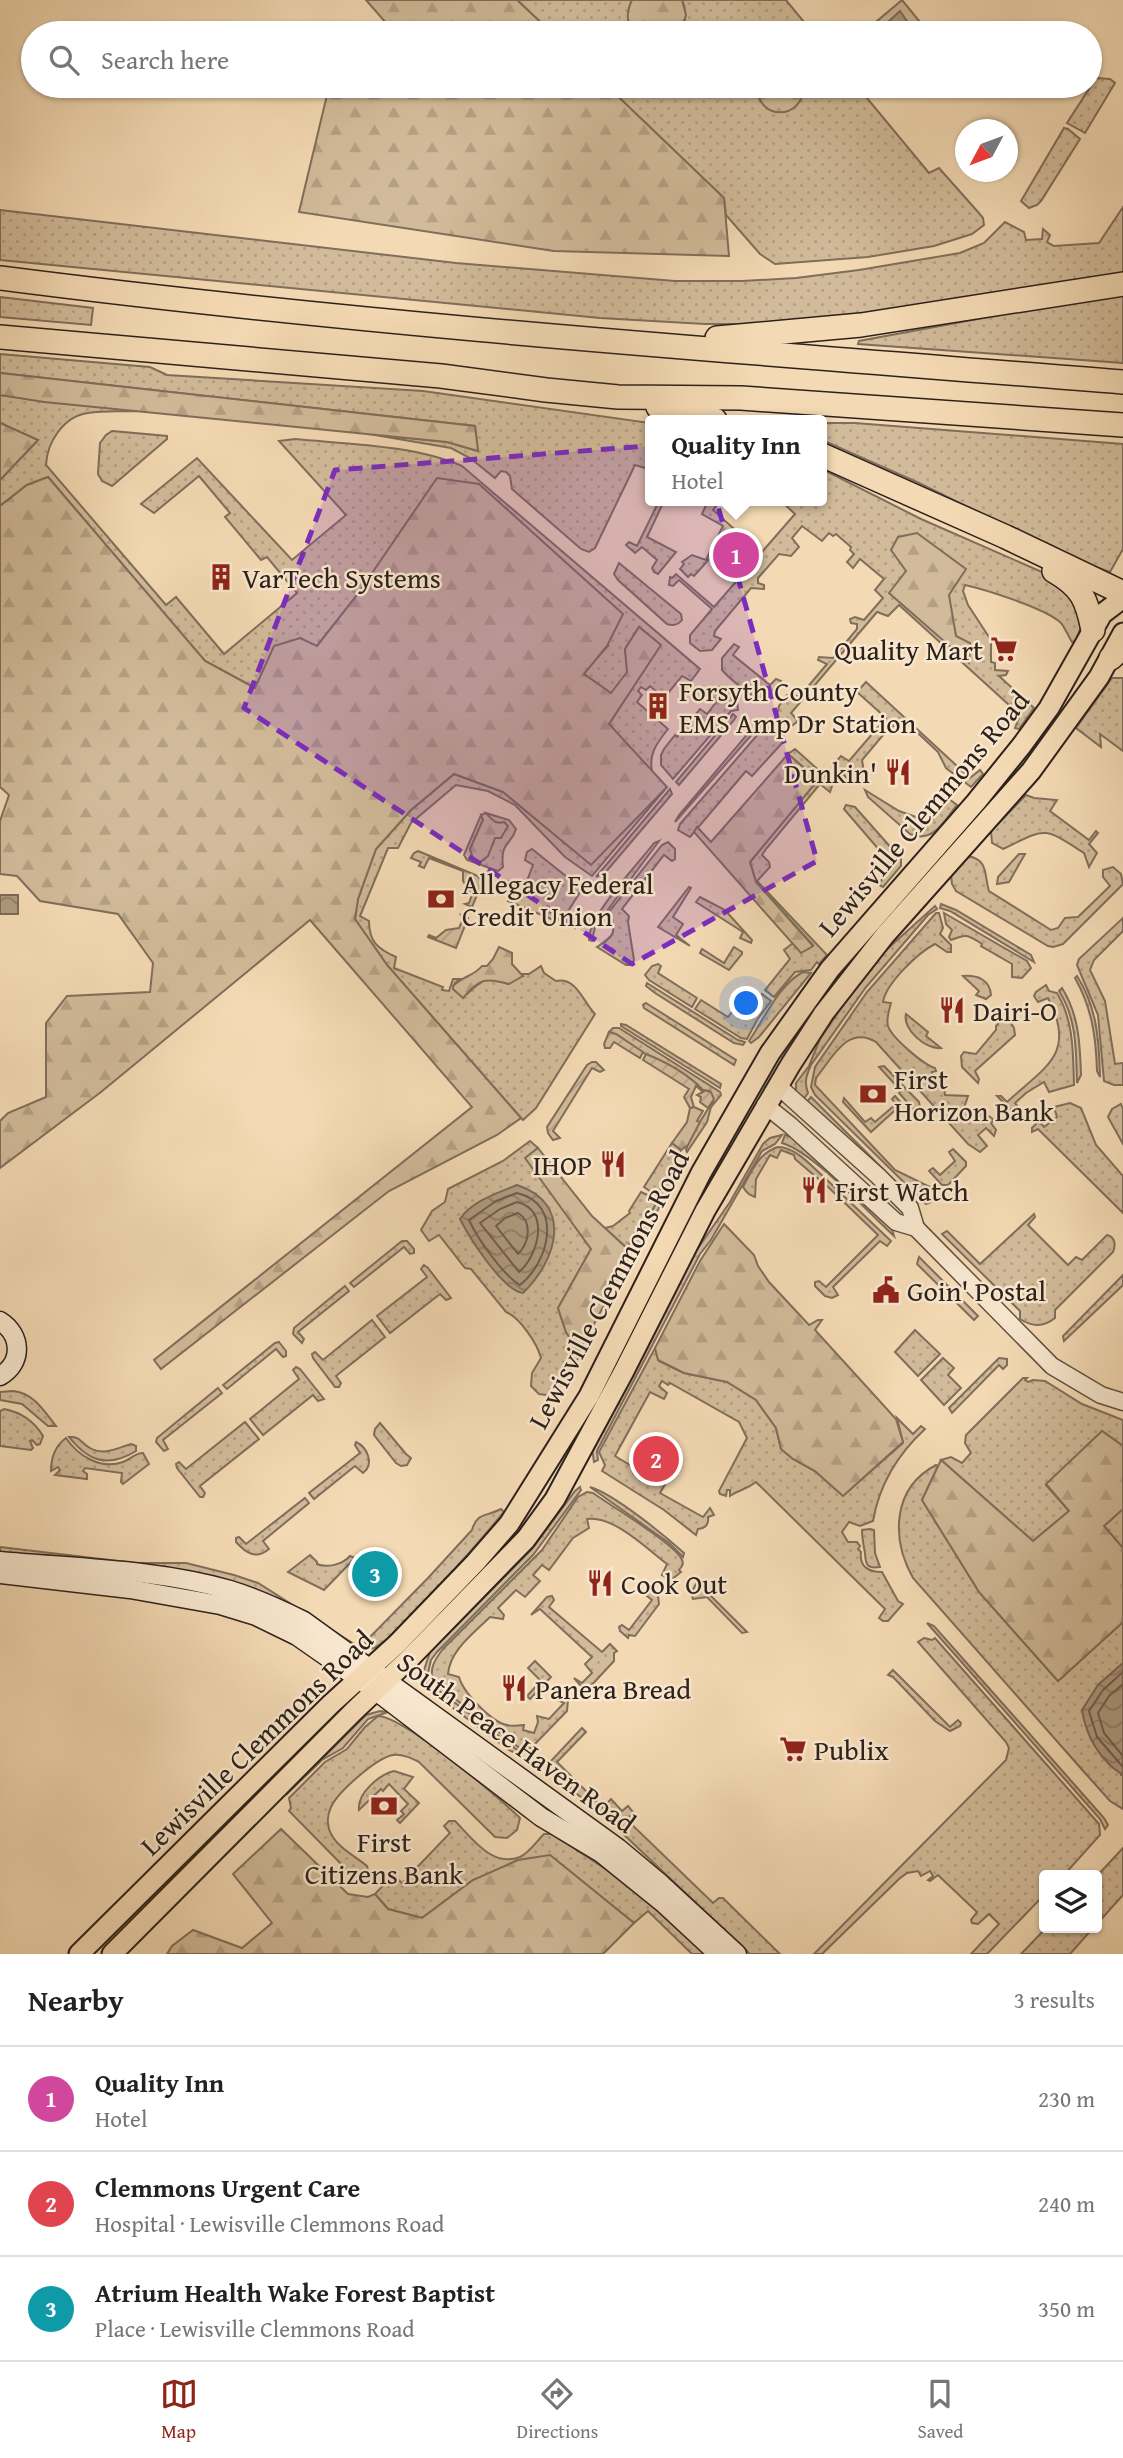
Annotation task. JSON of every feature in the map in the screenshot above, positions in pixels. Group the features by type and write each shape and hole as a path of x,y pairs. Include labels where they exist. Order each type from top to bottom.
{"highway":[{"path":"0,278 163,299 651,344 1123,382"},
{"path":"651,344 862,326 1123,284"},
{"path":"0,337 441,376 618,397 741,398 1123,425"},
{"path":"618,397 694,415"},
{"path":"827,457 1006,537 1123,595"},
{"path":"1006,537 1076,587 1088,604 1093,630"}],"main road":[{"name":"Lewisville Clemmons Road","path":"79,1954 442,1598 509,1524 589,1396 701,1173 770,1053 830,969 976,802 1022,745 1049,708 1102,614 1123,595"},
{"name":"Lewisville Clemmons Road","path":"112,1954 511,1555 555,1499 705,1211 765,1105 824,1013 870,955 1031,771 1117,653 1123,633"},
{"path":"0,1321 13,1334 18,1351 11,1367 0,1376"},
{"name":"South Peace Haven Road","path":"0,1561 131,1572 201,1583 257,1600 304,1621 541,1817 601,1853 663,1903 718,1954"},
{"name":"South Peace Haven Road","path":"0,1574 130,1589 220,1605 256,1616 365,1672"},
{"name":"South Peace Haven Road","path":"382,1685 618,1848 662,1884 737,1954"}],"street":[{"path":"778,1086 910,1208 916,1228"},
{"path":"765,1105 896,1222 916,1228 1052,1366 1101,1395 1123,1402"}],"highlighted area":[{"path":"700,442 817,861 632,964 244,708 335,470"}],"green space":[{"path":"366,0 517,0 539,21 384,21"},
{"path":"517,0 632,0 629,21 539,21"},
{"path":"632,0 682,0 686,15 684,21 628,21"},
{"path":"682,0 786,0 803,21 684,21"},
{"path":"902,0 919,21 877,21"},
{"path":"1102,78 1110,79 1115,83 1085,133 1067,123 1083,98 1102,98"},
{"path":"326,98 620,98 724,198 729,256 554,251 299,212"},
{"path":"620,98 776,98 796,106 801,98 867,98 929,173 939,168 983,218 984,225 972,234 934,246 868,257 775,264 760,254 726,215 724,198"},
{"path":"760,98 801,98 789,111 772,111 764,106"},
{"path":"1064,128 1080,139 1041,201 1029,208 1021,201"},
{"path":"1123,207 1123,273 862,317 764,324 705,324 600,318 0,260 0,210 456,263 675,281 742,281 859,270 960,253 984,243 1005,222 1024,232 1026,240 1042,239 1043,229 1050,235 1047,242 1054,246 1099,243"},
{"path":"1123,292 1123,363 858,344 859,341"},
{"path":"0,297 93,308 91,325 0,317"},
{"path":"0,354 150,367 167,375 423,391 645,422 645,468 635,465 595,548 589,552 581,549 512,489 510,476 506,472 501,471 495,478 470,458 451,448 369,434 447,442 478,451 475,426 0,373"},
{"path":"0,373 475,426 478,451 447,442 44,402 0,395"},
{"path":"0,395 139,411 94,412 71,419 53,439 46,465 166,605 176,597 224,654 297,593 267,557 261,560 225,517 230,513 199,476 154,513 141,504 197,458 292,560 346,515 279,441 295,439 380,446 423,454 462,466 700,669 691,681 682,676 664,698 650,686 646,690 641,687 638,691 642,695 637,702 668,729 654,750 651,762 653,775 609,724 660,645 639,627 625,649 628,672 611,694 583,673 608,646 357,595 316,647 300,638 255,688 205,661 48,477 27,485 0,506 0,480 38,440 0,423"},
{"path":"0,423 38,440 0,480"},
{"path":"827,423 1123,444 1123,549 1110,572 1078,561 919,483 827,442"},
{"path":"112,431 167,436 167,439 112,486 102,481 98,474 100,443"},
{"path":"827,472 921,519 1058,579 1065,585 1083,620 1076,641 1072,642 1060,622 1042,611 975,587 965,585 963,591 968,605 991,640 991,662 995,663 995,670 1008,671 1006,675 999,676 1034,708 1019,729 1015,728 1020,715 899,605 888,616 877,612 791,713 798,721 789,728 777,716 779,706 787,695 800,696 827,664 818,660 819,657 833,658 857,629 857,624 851,623 850,619 855,617 864,620 883,598 875,590 884,579 860,559 853,568 847,562 854,554 850,550 851,547 836,534 833,536 829,533 822,541 802,526 792,538 799,547 791,556 779,554 758,578 758,583 764,585 764,589 751,588 715,631 714,636 721,639 712,650 700,651 690,643 690,635 712,609 679,580 673,586 669,585 670,577 676,574 714,607 795,514 786,506 827,506"},
{"path":"48,477 205,661 255,688 274,646 300,638 317,646 357,595 437,478 479,484 623,614 607,646 584,674 611,693 627,672 625,649 639,627 661,645 609,724 667,787 591,865 503,792 454,774 411,810 376,849 358,899 355,919 387,965 521,1118 497,1135 389,1191 161,1369 154,1360 472,1107 310,920 101,1092 0,1168 0,1121 8,1113 46,1097 46,1023 67,996 150,992 153,963 118,914 40,901 17,876 0,874 0,821 9,795 0,787 0,506 27,485"},
{"path":"657,506 662,506 647,537 676,552 658,574 652,568 657,560 642,547 635,553 626,545 629,542 637,546"},
{"path":"706,506 716,506 713,510 742,536 737,542 730,536 694,576 691,574 688,577 680,569 684,564 682,562 692,555 706,560 723,526 702,514"},
{"path":"917,533 966,569 949,595 956,636 970,643 969,663 889,593 906,571 891,550 898,537"},
{"path":"619,563 681,614 682,620 675,625 667,624 618,580 614,574"},
{"path":"734,644 739,647 733,655 770,685 776,679 781,681 769,697 755,697 722,670 722,658"},
{"path":"1112,678 1123,678 1123,751 1100,734 1101,747 1076,728"},
{"path":"866,682 970,778 980,770 983,774 971,787 946,768 938,752 905,721 889,728 862,760 864,772 853,780 848,779 833,765 841,756 849,761 886,718 857,692"},
{"path":"716,687 722,687 737,700 738,710 731,711 673,779 661,765 661,755 675,735 677,737 700,709 707,714 717,701 710,695"},
{"path":"733,714 736,717 734,720 679,785 676,782"},
{"path":"766,726 784,741 752,776 746,771 690,837 678,830 680,824 760,732 757,727"},
{"path":"750,731 754,732 675,822 679,815"},
{"path":"795,749 833,783 830,792 820,784 766,849 762,855 770,867 757,881 827,955 811,970 795,972 774,997 765,990 790,959 784,950 793,943 801,952 813,945 756,882 750,862 818,780 788,754"},
{"path":"788,754 818,780 750,862 756,882 813,946 801,953 694,832 697,827 711,842"},
{"path":"454,774 503,792 591,864 667,787 592,876 565,857 515,805 488,791 456,785 411,823 398,848 388,848 360,916 369,921 376,944 396,957 394,968 443,987 442,990 449,991 453,979 460,979 455,983 467,994 486,980 509,984 515,978 523,976 522,974 529,974 541,966 544,973 556,981 569,983 574,987 595,1014 536,1108 523,1120 387,965 355,919 358,899 376,849 411,810"},
{"path":"670,789 672,794 605,873 596,877"},
{"path":"865,790 899,811 930,822 947,803 941,797 942,794 957,805 932,833 918,836 910,834 868,797"},
{"path":"1026,795 1057,800 1050,811 1089,840 1096,831 1098,833 1089,844 1097,853 1089,867 1084,853 1052,834 1037,834 1003,849 992,843 991,831"},
{"path":"846,805 855,807 901,859 901,866 883,887 879,885 880,882 893,866 844,809"},
{"path":"486,813 509,820 516,829 504,848 503,867 498,871 467,860 464,855 481,815 483,820 470,849 474,861 484,860 495,838 501,838 499,824 493,822"},
{"path":"486,813 494,821 504,822 508,826 501,838 495,838 488,856 480,862 474,861 470,849 483,820 481,815"},
{"path":"659,841 595,927 592,941 589,940 596,918 605,904 654,843"},
{"path":"668,842 675,849 675,859 672,861 664,855 622,909 629,916 634,960 632,965 626,965 597,947 613,933 609,912 662,845"},
{"path":"532,849 582,889 567,913 556,921 508,901 511,897 520,899 533,865 525,860 527,852"},
{"path":"418,851 478,876 482,883 472,907 465,904 469,903 472,895 463,881 463,871 429,858 424,868 419,866 421,862 411,858"},
{"path":"1019,854 1025,854 1009,882 997,884 998,877"},
{"path":"968,856 983,865 989,891 1051,930 1058,928 1065,918 1078,917 1110,886 1103,877 1103,870 1113,867 1121,874 1123,884 1063,944 1053,947 956,891 951,875"},
{"path":"689,887 691,888 673,917 683,924 676,935 690,946 658,927"},
{"path":"700,897 725,910 752,940 751,943 740,938 743,932 696,902"},
{"path":"941,904 956,910 1031,955 1034,962 950,911 940,908"},
{"path":"935,906 937,909 928,915 866,987 811,1065 806,1079 808,1093 802,1101 796,1093 796,1083 809,1066 820,1039 859,982 884,952"},
{"path":"936,913 939,913 943,928 940,934 951,945 951,952 935,944 912,961 897,977 885,994 883,1002 891,1003 888,1026 909,1050 935,1068 932,1081 939,1082 939,1088 944,1088 945,1095 968,1096 964,1108 978,1120 981,1110 994,1120 991,1123 996,1130 994,1136 986,1128 978,1135 987,1146 980,1152 968,1144 876,1042 866,1038 856,1038 841,1046 816,1078 815,1085 895,1170 932,1188 933,1198 926,1204 815,1095 811,1087 815,1067 867,992"},
{"path":"944,913 1027,961 1031,968 1022,978 1012,977 1012,964 981,946 982,944 967,936 951,940 949,937 952,930 946,924"},
{"path":"461,915 468,918 456,948 428,937 429,935 436,938 446,930 459,928 463,919"},
{"path":"1123,918 1123,931 1094,960 1090,970 1105,1001 1115,1064 1123,1063 1123,1085 1114,1085 1104,1081 1098,1015 1077,965 1079,959"},
{"path":"499,947 512,953 512,964 523,976 509,984 483,981 463,998 453,986 482,966 487,966"},
{"path":"734,947 742,954 729,970 700,953 702,949 724,963"},
{"path":"652,966 661,966 658,973 697,998 692,1007 645,975"},
{"path":"803,972 811,973 759,1037 751,1043 749,1041 779,994"},
{"path":"963,976 982,979 991,995 986,999 976,995 979,991"},
{"path":"1077,976 1093,1012 1098,1037 1100,1077 1092,1023 1075,978"},
{"path":"647,983 745,1042 743,1045 734,1043 655,993 646,986"},
{"path":"1046,985 1049,991 1057,993 1067,1015 1072,1038 1074,1085 1049,1092 1044,1082 1015,1103 1020,1109 1013,1112 997,1096 1007,1102 1045,1068 1058,1046 1056,1017 1048,998 1038,1002 1034,996"},
{"path":"1062,988 1078,1030 1081,1075 1077,1083 1074,1036 1069,1013 1059,991"},
{"path":"762,994 771,1001 747,1039 741,1038 695,1009 701,1000 728,1017 735,1008 745,1015"},
{"path":"646,1003 736,1060 734,1065 644,1008"},
{"path":"906,1014 928,1032 926,1036 941,1048 929,1046 916,1037 908,1026"},
{"path":"1006,1014 1015,1035 975,1071 978,1083 962,1067 961,1056 964,1052 976,1054 996,1030 1002,1015"},
{"path":"621,1026 721,1084 720,1088"},
{"path":"613,1028 619,1028 720,1092 721,1095 711,1107 707,1122 687,1152 691,1136 713,1101 710,1091 702,1090 683,1074 609,1032"},
{"path":"609,1032 643,1052 640,1058 614,1042 610,1048 605,1048"},
{"path":"646,1054 676,1069 703,1090 711,1092 714,1099 708,1108 700,1102 701,1097 697,1095 703,1092 696,1086 691,1097 694,1107 690,1108 684,1097 689,1089 643,1060"},
{"path":"596,1062 604,1070 600,1072 592,1068 553,1131 560,1138 553,1140 547,1127 587,1065"},
{"path":"884,1066 919,1102 920,1107 911,1113 905,1106 908,1103 899,1093 901,1091 879,1067"},
{"path":"895,1096 902,1104 871,1132 843,1102 844,1098 865,1122 871,1118 875,1122 896,1104 892,1099"},
{"path":"811,1097 918,1204 806,1103"},
{"path":"1070,1103 1081,1108 1096,1145 1123,1176 1123,1213 1038,1129 1032,1132 1032,1128 1039,1121 1044,1127 1057,1117 1054,1107"},
{"path":"1121,1104 1123,1144 1108,1117 1112,1109"},
{"path":"690,1108 703,1111 697,1121 700,1122 688,1145 681,1150 672,1143 687,1122"},
{"path":"782,1135 775,1144 762,1151 711,1240 700,1254 597,1451 598,1460 594,1462 592,1449 694,1254 730,1202 763,1144 770,1138"},
{"path":"785,1135 792,1137 891,1226 894,1236 824,1170 782,1143"},
{"path":"530,1141 538,1148 526,1158 591,1249 558,1308 566,1332 579,1352 579,1357 553,1396 539,1394 531,1386 532,1373 541,1358 532,1338 522,1325 506,1312 471,1269 465,1268 439,1235 429,1241 421,1230 432,1211 445,1202 448,1189 503,1161"},
{"path":"672,1143 681,1150 657,1196 644,1187"},
{"path":"778,1147 791,1150 825,1178 822,1182 795,1159 794,1155 781,1150 777,1158 770,1155 756,1179 755,1197 750,1195 743,1187 753,1168 766,1153"},
{"path":"538,1148 592,1216 632,1253 579,1352 566,1332 558,1308 591,1249 525,1158"},
{"path":"953,1149 966,1162 966,1166 948,1185 942,1185 929,1171 933,1168 940,1175 955,1161 949,1152"},
{"path":"675,1163 680,1170 672,1190 664,1200 657,1196"},
{"path":"827,1180 891,1241 887,1246 880,1241 833,1287 838,1295 832,1298 825,1296 815,1286 815,1282 819,1281 826,1287 878,1235 824,1183"},
{"path":"641,1192 658,1200 647,1221 631,1240 628,1249 605,1228 613,1226 630,1213"},
{"path":"658,1200 662,1203 641,1244 632,1253 628,1249 632,1238 645,1224"},
{"path":"1034,1214 1035,1217 1028,1225 1068,1265 1076,1257 1082,1260 1107,1235 1115,1244 1113,1252 1055,1310 1055,1318 1038,1325 1020,1319 1020,1311 942,1234 947,1231 980,1264"},
{"path":"724,1224 754,1255 769,1282 809,1325 822,1320 815,1330 896,1419 903,1442 843,1496 815,1471 781,1449 776,1428 756,1400 727,1382 684,1373 658,1360 655,1348 700,1261"},
{"path":"402,1241 407,1241 414,1253 410,1254 404,1247 354,1287 350,1283"},
{"path":"919,1257 978,1316 974,1320 917,1264"},
{"path":"424,1265 451,1298 446,1300 440,1294 390,1333 377,1316 427,1277 421,1269"},
{"path":"1123,1275 1123,1285 1064,1341 1063,1336"},
{"path":"345,1286 349,1291 298,1332 304,1339 302,1343 293,1334 294,1328"},
{"path":"372,1320 385,1337 336,1376 341,1383 339,1387 335,1387 312,1354 315,1352 323,1360"},
{"path":"915,1330 940,1354 918,1376 895,1352"},
{"path":"279,1342 286,1351 286,1356 283,1357 276,1349 227,1389 223,1385 275,1343"},
{"path":"655,1348 659,1361 684,1373 727,1382 756,1400 776,1428 781,1449 815,1471 843,1496 903,1443 897,1418 913,1434 921,1426 925,1429 906,1449 891,1471 880,1495 873,1521 860,1526 849,1522 842,1532 848,1542 857,1542 860,1546 858,1549 863,1565 869,1570 882,1572 898,1601 903,1604 888,1621 879,1618 885,1609 756,1482 730,1496 730,1490 727,1490 726,1496 720,1494 719,1491 747,1438 739,1422 670,1383 668,1385 662,1381 659,1386 667,1393 664,1399 650,1392 615,1456 653,1479 655,1477 666,1483 660,1493 703,1517 710,1508 714,1515 708,1517 706,1525 698,1529 696,1535 664,1510 602,1471 605,1465 599,1452"},
{"path":"943,1358 954,1368 948,1375 961,1388 944,1405 921,1380"},
{"path":"999,1358 1007,1359 1007,1365 1003,1369 999,1365 952,1413 949,1408"},
{"path":"296,1367 324,1399 318,1401 313,1395 263,1435 250,1419 299,1379 293,1370"},
{"path":"1023,1378 1027,1378 1025,1380 1028,1382 1045,1381 1082,1404 1123,1420 1123,1446 1102,1431 1046,1485 1069,1511 1033,1541 941,1460 951,1457 962,1463 971,1453 965,1443 966,1435"},
{"path":"218,1388 222,1393 163,1440 168,1449 164,1451 156,1442 157,1438"},
{"path":"13,1391 33,1399 56,1426 48,1426 22,1404 0,1400 0,1392"},
{"path":"4,1409 16,1412 31,1422 43,1436 40,1444 30,1441 33,1448 31,1450 0,1446 0,1411"},
{"path":"245,1422 259,1439 200,1486 205,1493 200,1497 176,1464 179,1462 186,1469"},
{"path":"380,1423 411,1458 407,1465 396,1463 374,1435"},
{"path":"1102,1431 1123,1446 1123,1509 1104,1526 1123,1548 1123,1622 1058,1681 979,1592 922,1500 941,1460 1033,1541 1069,1511 1046,1484"},
{"path":"69,1437 78,1439 95,1450 111,1450 131,1444 136,1446 136,1451 117,1460 100,1460 84,1452"},
{"path":"66,1438 84,1456 98,1463 115,1464 143,1453 149,1464 123,1484 122,1473 85,1468 83,1471 87,1474 87,1479 55,1475 60,1470 58,1467 51,1471 53,1457 56,1448"},
{"path":"356,1442 368,1456 367,1469 363,1473 355,1466 314,1499 309,1493 360,1453"},
{"path":"938,1466 922,1500 979,1592 1058,1681 1123,1622 1123,1663 1098,1685 1123,1775 1123,1809 1110,1801 913,1578 901,1547 900,1516 911,1487 921,1475"},
{"path":"580,1487 581,1490 533,1555 437,1652 431,1660 428,1673 424,1670 430,1652 532,1549"},
{"path":"590,1487 638,1516 684,1553 683,1557 669,1543"},
{"path":"587,1492 593,1493 668,1545 682,1560 683,1564 679,1570 681,1572 671,1580 662,1575 667,1564 639,1542 608,1522 587,1519 589,1528 573,1538 549,1570 542,1565 533,1575 540,1581 525,1597 516,1590 498,1608 504,1615 503,1619 490,1617 464,1642 453,1657 448,1674 459,1677 478,1706 501,1723 511,1726 524,1725 523,1730 534,1733 537,1716 549,1719 564,1703 556,1699 555,1696 558,1699 563,1696 568,1700 567,1711 531,1748 522,1750 434,1683 432,1669 443,1649 542,1550 578,1497"},
{"path":"305,1498 309,1503 263,1541 269,1549 255,1555 236,1542 239,1537 246,1544"},
{"path":"501,1509 504,1512 433,1593 381,1644 370,1649 365,1642 428,1578 472,1530 477,1520"},
{"path":"1123,1509 1123,1548 1104,1526"},
{"path":"862,1530 874,1530 875,1553 880,1567 870,1567 866,1563"},
{"path":"0,1547 135,1563 186,1563 234,1575 258,1583 354,1644 351,1648 266,1599 0,1553"},
{"path":"310,1555 317,1564 325,1566 339,1564 350,1556 355,1558 324,1590 288,1572"},
{"path":"697,1582 747,1632 742,1633 707,1597 693,1599 691,1593"},
{"path":"650,1590 658,1596 659,1604 635,1636 629,1635 628,1638 619,1627 622,1625 629,1630 652,1600 647,1596"},
{"path":"552,1596 554,1600 549,1607 602,1652 610,1644 617,1651 614,1653 614,1661 589,1688 581,1686 574,1678 582,1683 592,1673 585,1664 592,1657 540,1609 531,1615 547,1597"},
{"path":"927,1623 934,1626 1104,1818 1108,1825 1105,1829 1100,1819"},
{"path":"924,1638 935,1638 1099,1824 1100,1835 1068,1870 1039,1870 1039,1900 987,1954 971,1954 999,1924 989,1914 978,1924 972,1923 971,1920 977,1912 938,1875 930,1881 928,1880 933,1876 930,1871 921,1876 918,1871 907,1873 899,1879 822,1954 814,1954 1006,1760 1009,1748 1006,1742 918,1642"},
{"path":"535,1661 551,1677 530,1699 527,1696 541,1681 528,1668"},
{"path":"893,1670 950,1727 958,1720 960,1726 950,1731 935,1721 888,1675"},
{"path":"428,1676 433,1686 520,1752 517,1754 509,1750 433,1693 426,1682"},
{"path":"388,1712 368,1719 343,1748 322,1760 286,1795 366,1715"},
{"path":"378,1716 408,1729 473,1777 520,1818 517,1830 507,1838 495,1837 419,1762 404,1756 386,1757 358,1776 330,1809 328,1823 332,1835 340,1846 367,1866 368,1873 365,1877 354,1877 289,1811 289,1798 325,1762 347,1749"},
{"path":"582,1728 586,1732 557,1762 603,1808 611,1799 622,1811 628,1806 633,1812 627,1820 713,1903 723,1898 780,1954 750,1954 601,1813 554,1776 550,1762"},
{"path":"394,1771 413,1777 404,1789 419,1803 400,1823 397,1820 404,1814 401,1811 408,1804 389,1784 359,1810 365,1791 382,1776"},
{"path":"449,1821 455,1821 483,1850 500,1858 520,1857 544,1834 552,1834 627,1883 671,1919 707,1954 692,1954 648,1911 634,1923 550,1855 473,1880 422,1918 388,1909 375,1894 393,1875 402,1883 450,1833 444,1826"},
{"path":"281,1829 348,1894 368,1897 375,1894 388,1909 422,1918 473,1880 518,1860 550,1855 634,1923 603,1954 167,1954 172,1946 193,1930 242,1948 272,1923 233,1874"},
{"path":"1123,1848 1123,1895 1102,1918 1102,1871"},
{"path":"1041,1933 1089,1933 1070,1954 1021,1954"}],"water":[{"path":"900,11 907,21 889,21"},
{"path":"0,895 18,895 18,914 0,914"},
{"path":"517,1185 535,1194 547,1205 553,1219 554,1234 544,1265 523,1293 515,1290 497,1273 460,1219 478,1202"},
{"path":"1123,1663 1123,1775 1107,1763 1095,1747 1082,1710 1098,1685"}],"place":[{"name":"Quality Inn","path":"736,555"},
{"name":"VarTech Systems","path":"221,577"},
{"name":"Quality Mart","path":"1004,649"},
{"name":"Forsyth County EMS Amp Dr Station","path":"658,706"},
{"name":"Dunkin'","path":"898,772"},
{"name":"Allegacy Federal Credit Union","path":"441,899"},
{"name":"Dairi-O","path":"952,1010"},
{"name":"First Horizon Bank","path":"873,1094"},
{"name":"IHOP","path":"613,1164"},
{"name":"First Watch","path":"814,1190"},
{"name":"Goin' Postal","path":"886,1290"},
{"name":"Clemmons Urgent Care","path":"656,1459"},
{"name":"Atrium Health Wake Forest Baptist","path":"375,1574"},
{"name":"Cook Out","path":"600,1583"},
{"name":"Panera Bread","path":"514,1688"},
{"name":"Publix","path":"793,1749"},
{"name":"First Citizens Bank","path":"384,1806"}]}
